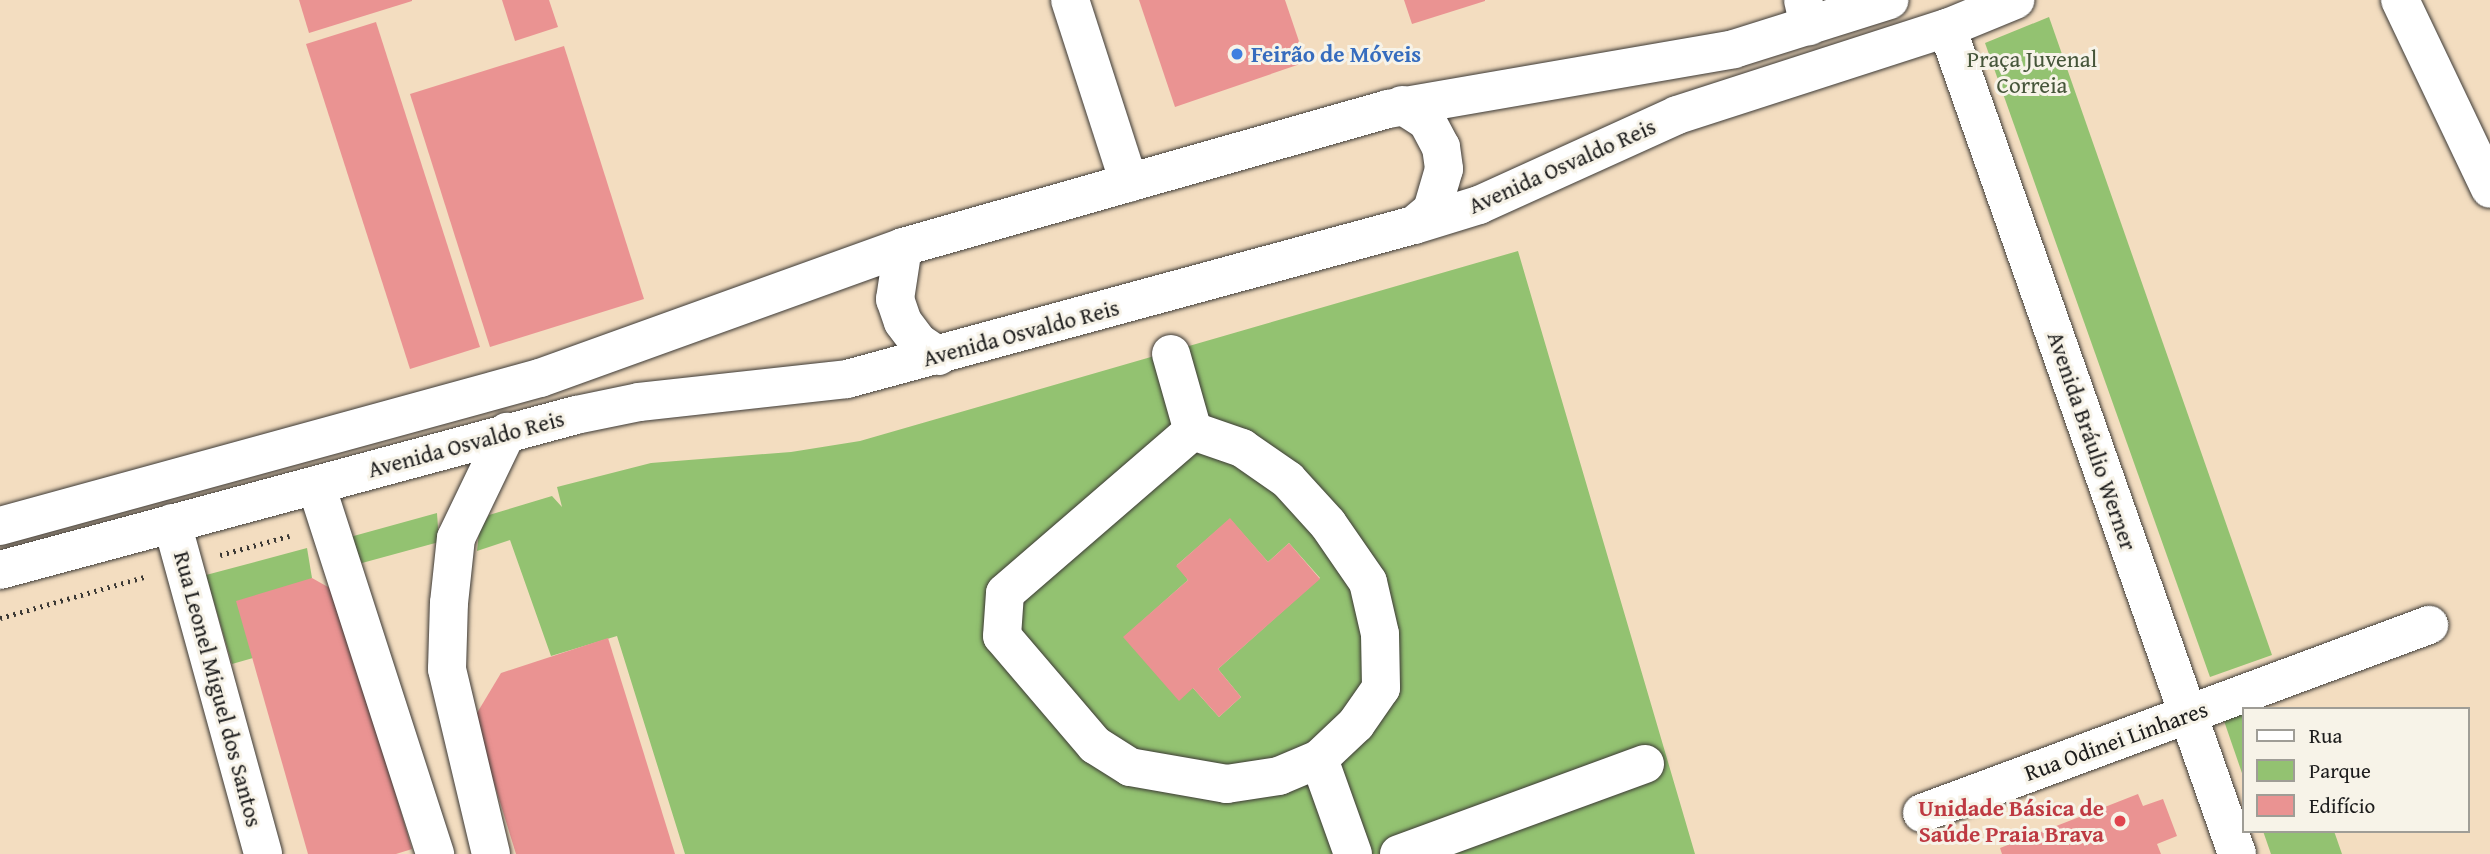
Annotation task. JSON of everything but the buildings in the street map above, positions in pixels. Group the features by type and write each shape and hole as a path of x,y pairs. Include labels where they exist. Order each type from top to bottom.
{"main road":[{"path":"1070,0 1129,183"},
{"name":"Avenida Osvaldo Reis","path":"0,526 540,378 903,247 1402,105 1658,64 1734,49 1806,13 1889,0"},
{"name":"Avenida Osvaldo Reis","path":"0,570 507,432 639,402 847,379 1414,225 1479,205 1677,115 1947,28 2015,0"},
{"path":"2400,0 2490,189"},
{"name":"Avenida Bráulio Werner","path":"1947,28 2237,854"},
{"path":"1402,105 1427,121 1441,147 1444,169 1432,210 1414,225"},
{"path":"903,247 895,299 903,322 918,342 939,356"},
{"path":"1171,354 1193,431"},
{"path":"1193,431 1242,448 1288,480 1328,524 1368,582 1380,634 1381,688 1356,724 1319,759 1279,776 1227,784 1130,767 1095,745 1002,636 1005,593 1193,431"},
{"path":"492,854 446,668 457,538 507,432"},
{"path":"316,485 435,854"},
{"name":"Rua Leonel Miguel dos Santos","path":"172,523 263,854"},
{"name":"Rua Odinei Linhares","path":"1922,813 2429,625"},
{"path":"1319,759 1353,854"},
{"path":"1399,854 1645,764"}],"path":[{"path":"0,618 330,524"}],"green space":[{"name":"Praça Juvenal Correia","path":"2049,17 2272,655 2210,677 1985,43"},
{"path":"1518,251 1695,854 685,854 617,636 551,656 510,540 477,551 479,532 489,515 552,496 562,507 557,487 651,463 791,452 860,441","holes":["1230,519 1268,562 1289,543 1320,578 1218,669 1241,697 1219,717 1193,688 1124,637 1188,580 1177,565"]},
{"path":"437,513 439,542 362,563 350,537"},
{"path":"307,548 312,578 253,658 232,664 206,575"},
{"path":"2242,710 2242,773 2223,718"},
{"path":"2264,833 2335,833 2342,854 2271,854"}],"place":[{"name":"Feirão de Móveis","path":"1237,54"},
{"name":"Unidade Básica de Saúde Praia Brava","path":"2120,821"}]}
